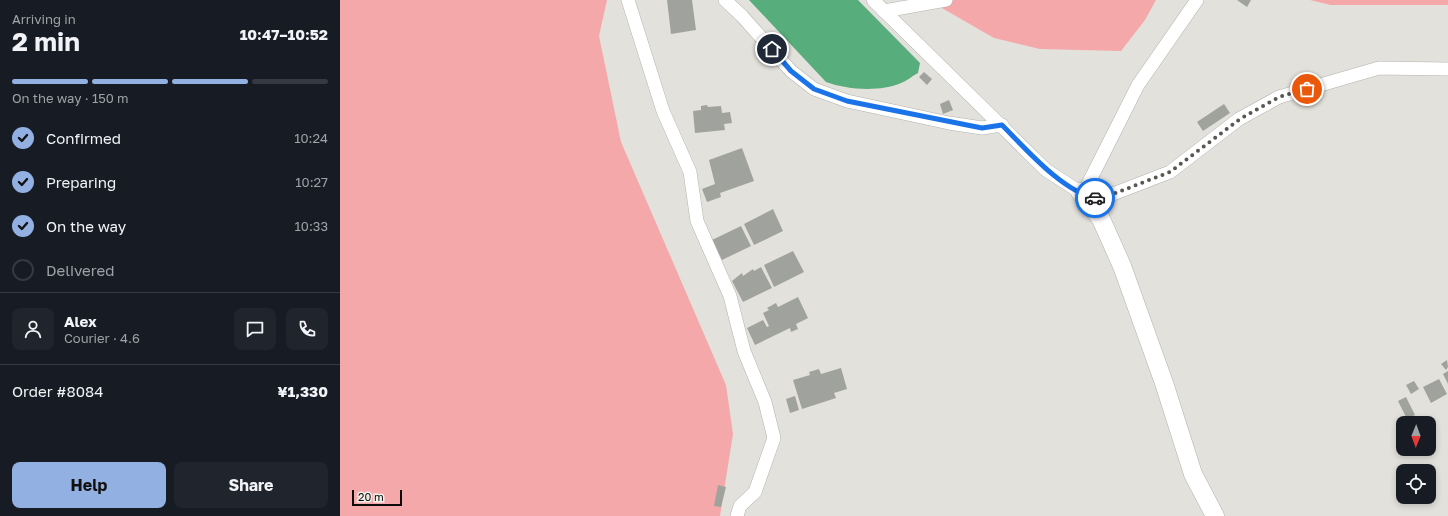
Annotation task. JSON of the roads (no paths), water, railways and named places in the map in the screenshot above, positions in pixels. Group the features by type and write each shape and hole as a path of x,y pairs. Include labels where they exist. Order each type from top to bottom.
{"street":[{"path":"628,0 663,111 690,172 697,221 730,296 744,351 765,402 774,438 756,492 740,506 737,516"},
{"path":"725,0 742,16 791,71 814,89 847,101 949,123 982,128 1002,125"},
{"path":"873,0 1002,125 1046,170 1081,193 1100,199 1170,172 1240,119 1279,97 1379,68 1448,69"},
{"path":"884,11 946,0"},
{"path":"1081,193 1138,85 1197,0"},
{"path":"1081,193 1101,219 1122,266 1164,383 1193,474 1215,516"}]}
